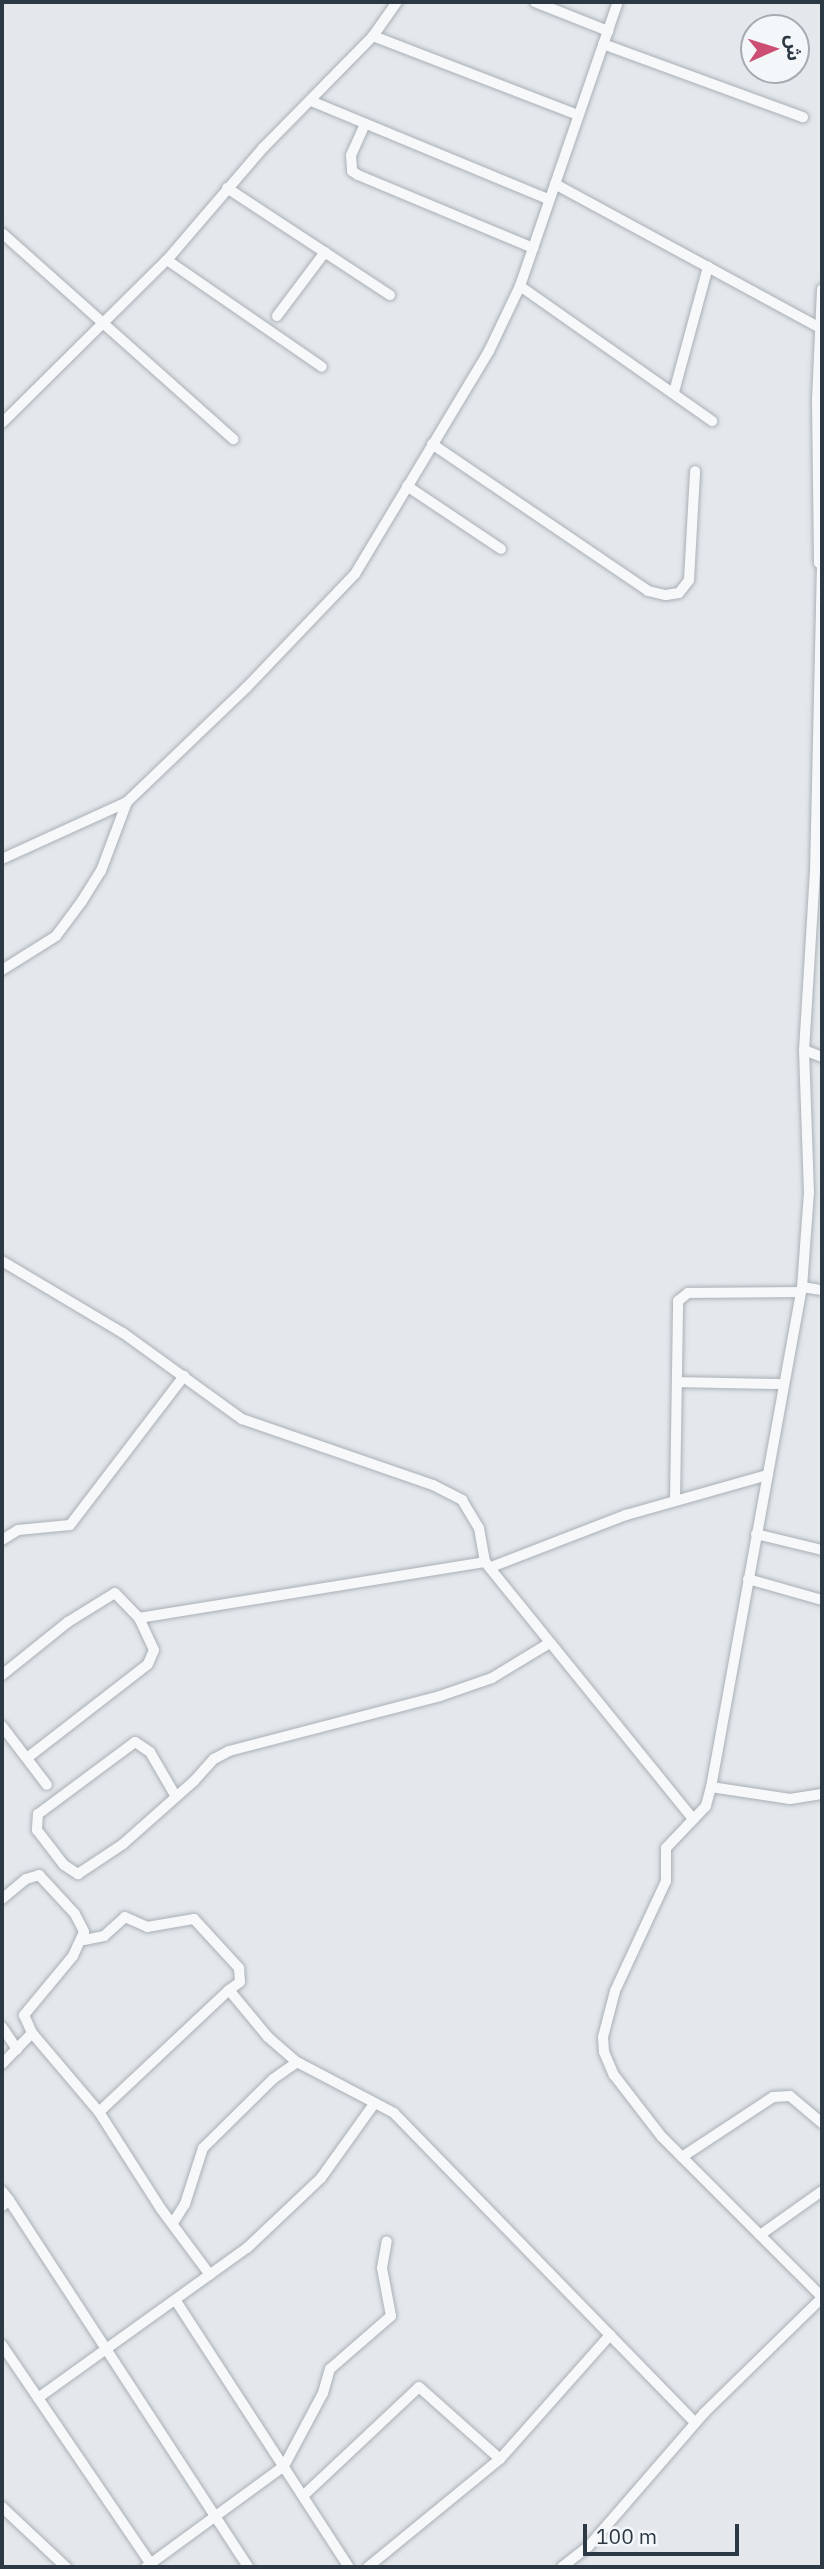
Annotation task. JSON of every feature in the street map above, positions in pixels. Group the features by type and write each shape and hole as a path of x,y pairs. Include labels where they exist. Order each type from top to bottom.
{"street":[{"path":"2,423 167,260 228,188 373,36 397,2"},
{"path":"536,2 608,31"},
{"path":"2,859 127,802 349,582 489,351 520,286 618,2"},
{"path":"373,36 578,115"},
{"path":"603,44 803,117"},
{"path":"311,101 548,199"},
{"path":"365,124 351,155 352,171 533,248"},
{"path":"555,184 820,328"},
{"path":"228,188 390,295"},
{"path":"2,233 233,439"},
{"path":"277,316 325,252"},
{"path":"167,260 322,367"},
{"path":"674,393 708,267"},
{"path":"520,286 712,421"},
{"path":"562,2567 587,2546 695,2423 822,2297 682,2157 614,2075 604,2052 603,2037 615,1991 666,1881 666,1848 706,1806 801,1289 809,1192 804,1050 820,751 822,289"},
{"path":"432,443 648,591 666,595 679,593 689,580 695,471"},
{"path":"407,486 501,549"},
{"path":"2,970 56,936 69,919 101,871 127,802"},
{"path":"809,992 822,997"},
{"path":"804,1050 822,1057"},
{"path":"2,1261 184,1376 242,1419 433,1485 462,1500 479,1528 488,1564 548,1644 693,1819"},
{"path":"675,1500 678,1301 683,1295 822,1290"},
{"path":"2,1540 18,1530 65,1529 80,1517 184,1376"},
{"path":"677,1382 782,1384"},
{"path":"139,1618 488,1564 675,1500 767,1475"},
{"path":"756,1534 822,1550"},
{"path":"748,1579 822,1600"},
{"path":"2,1675 103,1597 121,1594 139,1618 154,1650 148,1664 27,1758"},
{"path":"175,1795 150,1752 135,1742 38,1814 37,1830 64,1865 78,1874 123,1844 175,1795 229,1751 440,1696 492,1678 548,1644"},
{"path":"2,1726 47,1785"},
{"path":"711,1787 790,1799 822,1794"},
{"path":"2,1899 26,1878 43,1877 80,1922 84,1940"},
{"path":"99,2112 240,1982 239,1968 194,1919 148,1927 125,1917 104,1936 84,1940 24,2015 32,2033 99,2112 210,2275"},
{"path":"229,1990 268,2037 297,2062 394,2113 695,2423"},
{"path":"2,2026 17,2049"},
{"path":"2,2064 32,2033"},
{"path":"173,2224 185,2204 203,2148 273,2079 297,2062"},
{"path":"682,2157 773,2097 790,2095 822,2123"},
{"path":"38,2398 110,2350 247,2248 321,2178 374,2104"},
{"path":"760,2235 822,2192"},
{"path":"4,2199 110,2350 213,2518 248,2567"},
{"path":"2,2345 149,2566 284,2466 323,2393 330,2370 391,2316 382,2268 387,2241"},
{"path":"176,2301 349,2567"},
{"path":"368,2567 500,2459 610,2334"},
{"path":"303,2496 419,2387 500,2459"},
{"path":"2,2507 66,2567"}]}
